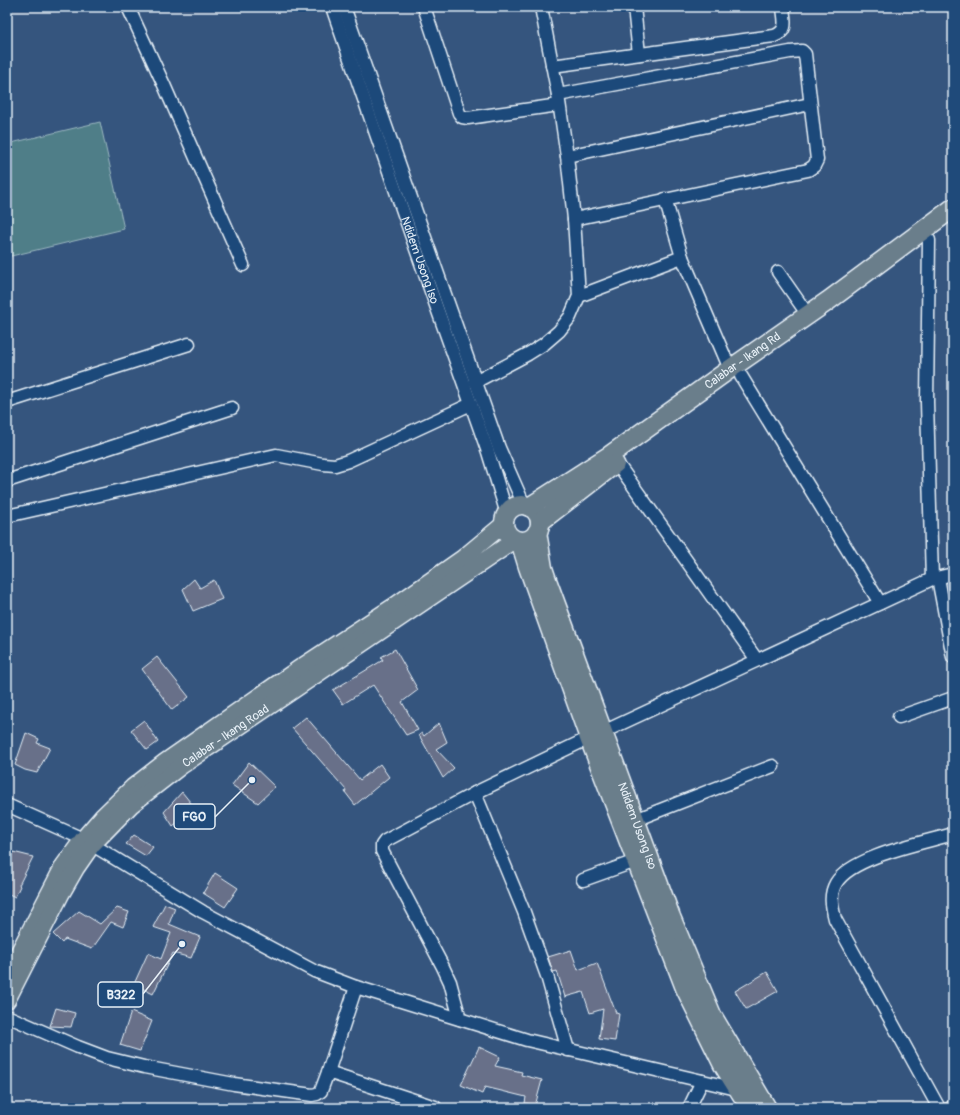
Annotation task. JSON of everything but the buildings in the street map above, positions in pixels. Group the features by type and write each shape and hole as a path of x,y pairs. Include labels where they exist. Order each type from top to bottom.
{"highway":[{"name":"Calabar - Ikang Rd","path":"538,527 617,463 808,315 953,208"},
{"name":"Calabar - Ikang Rd","path":"526,506 610,455 735,372 929,240 953,222"},
{"path":"526,506 536,513 538,527 530,539 518,540 507,534 505,519 514,507 526,506"},
{"name":"Ndidem Usong Iso","path":"538,527 543,568 636,861 685,988 723,1065 737,1089 758,1103"},
{"name":"Ndidem Usong Iso","path":"518,540 596,735 635,820 671,917 712,1015 758,1103"}],"main road":[{"name":"Calabar - Ikang Road","path":"7,1000 88,842 103,816 128,792 165,762 297,670 457,563 505,519"},
{"name":"Calabar - Ikang Road","path":"7,975 64,865 131,804 181,766 518,540"}],"street":[{"path":"128,7 243,265"},
{"name":"Ndidem Usong Iso","path":"332,7 488,452 505,519"},
{"name":"Ndidem Usong Iso","path":"344,7 499,448 526,506"},
{"path":"424,7 459,113 462,117 468,118 790,52 802,51 805,54 817,160 814,166 808,170 574,219"},
{"path":"475,382 544,344 559,331 570,317 579,296 574,219 567,156 559,100 541,7"},
{"path":"634,7 639,54"},
{"path":"552,66 774,36 782,32 784,28 783,7"},
{"path":"567,156 810,104"},
{"path":"665,200 682,257 735,372 880,603"},
{"path":"929,240 927,402 935,579 953,657"},
{"path":"579,296 682,257"},
{"path":"778,272 808,315"},
{"path":"7,402 189,344"},
{"path":"7,516 276,455 335,465 348,461 471,404"},
{"path":"7,481 232,408"},
{"path":"617,463 757,660"},
{"path":"460,1019 450,982 381,848 385,841 475,793 596,735 880,603 935,579 953,574"},
{"path":"899,717 952,700"},
{"path":"635,820 773,766"},
{"path":"475,793 524,912 547,976 568,1050"},
{"path":"7,805 88,842 203,912 314,971 356,987 527,1040 737,1089"},
{"path":"939,1108 835,919 831,905 832,893 836,883 855,866 874,856 953,834"},
{"path":"582,880 636,861"},
{"path":"7,1016 107,1058 144,1067 234,1084 312,1095 321,1091 356,987"},
{"path":"328,1072 435,1107"},
{"path":"689,1108 702,1081"}],"green space":[{"path":"100,122 124,229 7,257 7,144"}],"place":[{"name":"FGO","path":"252,780"},
{"name":"B322","path":"182,944"}]}
